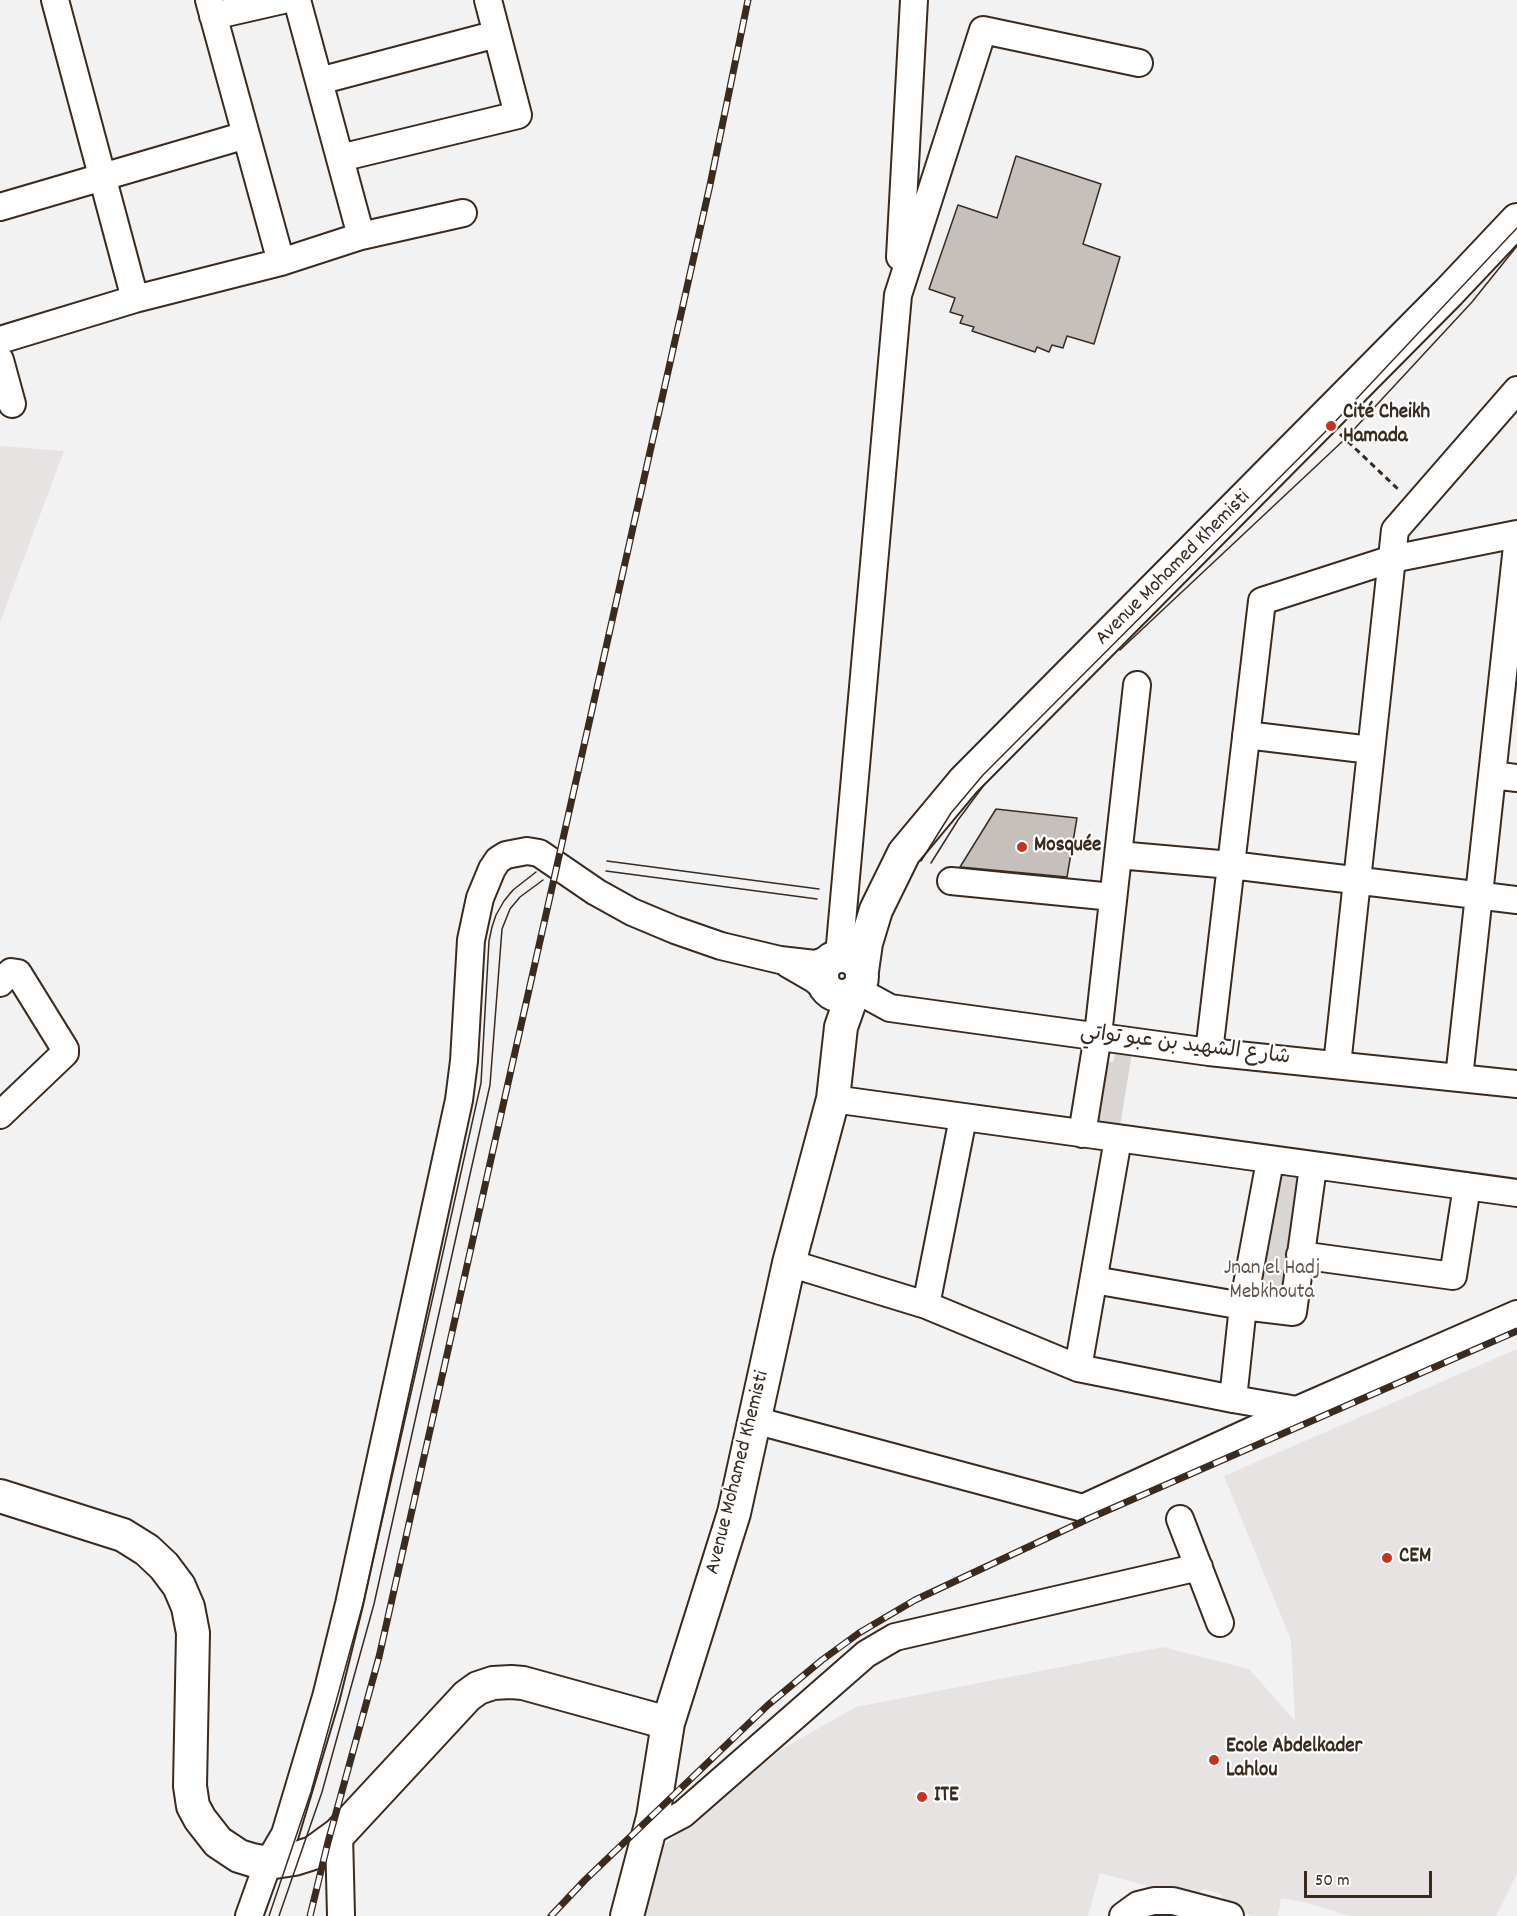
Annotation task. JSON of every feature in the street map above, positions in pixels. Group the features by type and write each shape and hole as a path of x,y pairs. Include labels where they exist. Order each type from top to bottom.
{"main road":[{"name":"Avenue Mohamed Khemisti","path":"627,1916 649,1832 668,1722 734,1513 789,1263 833,1099 846,972 904,853 964,781 1432,309 1517,220"},
{"path":"0,1496 123,1535 147,1550 164,1566 179,1586 188,1607 193,1633 190,1786 193,1806 208,1831 223,1846 239,1856 268,1863 314,1853 339,1834 467,1696 478,1688 492,1683 523,1683 668,1722"}],"street":[{"path":"55,0 135,299"},
{"path":"281,262 211,8 282,0"},
{"path":"297,0 361,236"},
{"path":"340,158 518,115 488,0"},
{"path":"249,1916 268,1863 285,1834 326,1697 349,1604 459,1100 464,1061 471,940 480,898 498,860 517,852 527,851 539,854 596,892 632,912 675,930 722,946 846,972 898,295 914,0"},
{"path":"898,295 983,30 1139,63"},
{"path":"319,81 497,34"},
{"path":"0,207 246,135"},
{"path":"0,340 135,299 281,262 361,236 463,213"},
{"path":"0,360 12,404"},
{"path":"1337,1065 1395,530 1517,390"},
{"path":"1209,1052 1262,601 1392,559 1517,534"},
{"path":"1459,1078 1479,896 1505,777 1517,546"},
{"path":"1082,1134 1098,1035 1137,685"},
{"path":"1246,735 1371,750"},
{"path":"1118,855 1231,865 1517,900"},
{"path":"951,881 1113,897"},
{"path":"0,982 11,972 18,973 65,1053 0,1115"},
{"name":"شارع الشهيد بن عبو تواتي","path":"846,972 890,1008 1209,1052 1517,1084"},
{"path":"833,1099 1313,1167 1517,1193"},
{"path":"926,1305 963,1118"},
{"path":"1078,1368 1118,1139"},
{"path":"1233,1399 1243,1306 1270,1161"},
{"path":"1094,1280 1243,1306 1293,1312 1313,1167"},
{"path":"1300,1255 1452,1277 1455,1274 1467,1186"},
{"path":"789,1263 926,1305 1078,1368 1297,1410"},
{"path":"754,1420 1083,1508 1297,1410 1517,1314"},
{"path":"1180,1519 1220,1623"},
{"path":"649,1832 683,1814 866,1654 895,1637 1199,1567"},
{"path":"339,1834 341,1916"},
{"path":"1123,1916 1138,1905 1173,1900 1230,1916"}],"path":[{"path":"1338,432 1416,506"}],"shaded area":[{"path":"0,446 64,451 0,622"},
{"path":"1517,1349 1517,1875 1496,1916 1350,1916 1308,1903 1281,1898 1278,1916 1253,1916 1229,1909 1221,1894 1204,1889 1193,1898 1100,1873 1088,1916 644,1916 663,1846 782,1749 856,1707 1163,1647 1249,1669 1295,1721 1291,1640 1224,1476"}],"green space":[{"path":"1118,1038 1134,1040 1118,1139 1082,1134 1094,1060 1113,1062"},
{"name":"Jnan el Hadj Mebkhouta","path":"1270,1161 1313,1167 1293,1312 1243,1306"}],"building":[{"path":"1016,156 1101,184 1083,244 1120,257 1094,344 1067,336 1063,348 1052,345 1049,352 1037,347 1035,352 972,331 974,327 960,323 963,316 950,312 955,298 929,289 958,205 997,218"},
{"name":"Mosquée","path":"996,809 1077,818 1067,877 960,867"}],"tram line":[{"path":"921,861 951,813 983,775 1331,426 1517,228"},
{"path":"1120,650 1345,439 1472,302 1517,246"},
{"path":"931,863 958,820 984,785"},
{"path":"607,861 819,889"},
{"path":"606,871 817,899"},
{"path":"269,1916 311,1792 363,1604 442,1257 481,1083 489,941 492,927 504,901 513,890 536,872"},
{"path":"279,1916 322,1792 374,1604 490,1085 502,929 510,909 520,897 543,880"}],"railway":[{"path":"310,1916 379,1657 710,185 748,0"},
{"path":"551,1916 585,1880 768,1705 859,1633 915,1600 1090,1518 1517,1331"}],"place":[{"name":"Cité Cheikh Hamada","path":"1331,426"},
{"name":"Mosquée","path":"1022,847"},
{"name":"CEM","path":"1387,1558"},
{"name":"Ecole Abdelkader Lahlou","path":"1214,1760"},
{"name":"ITE","path":"922,1797"}]}
